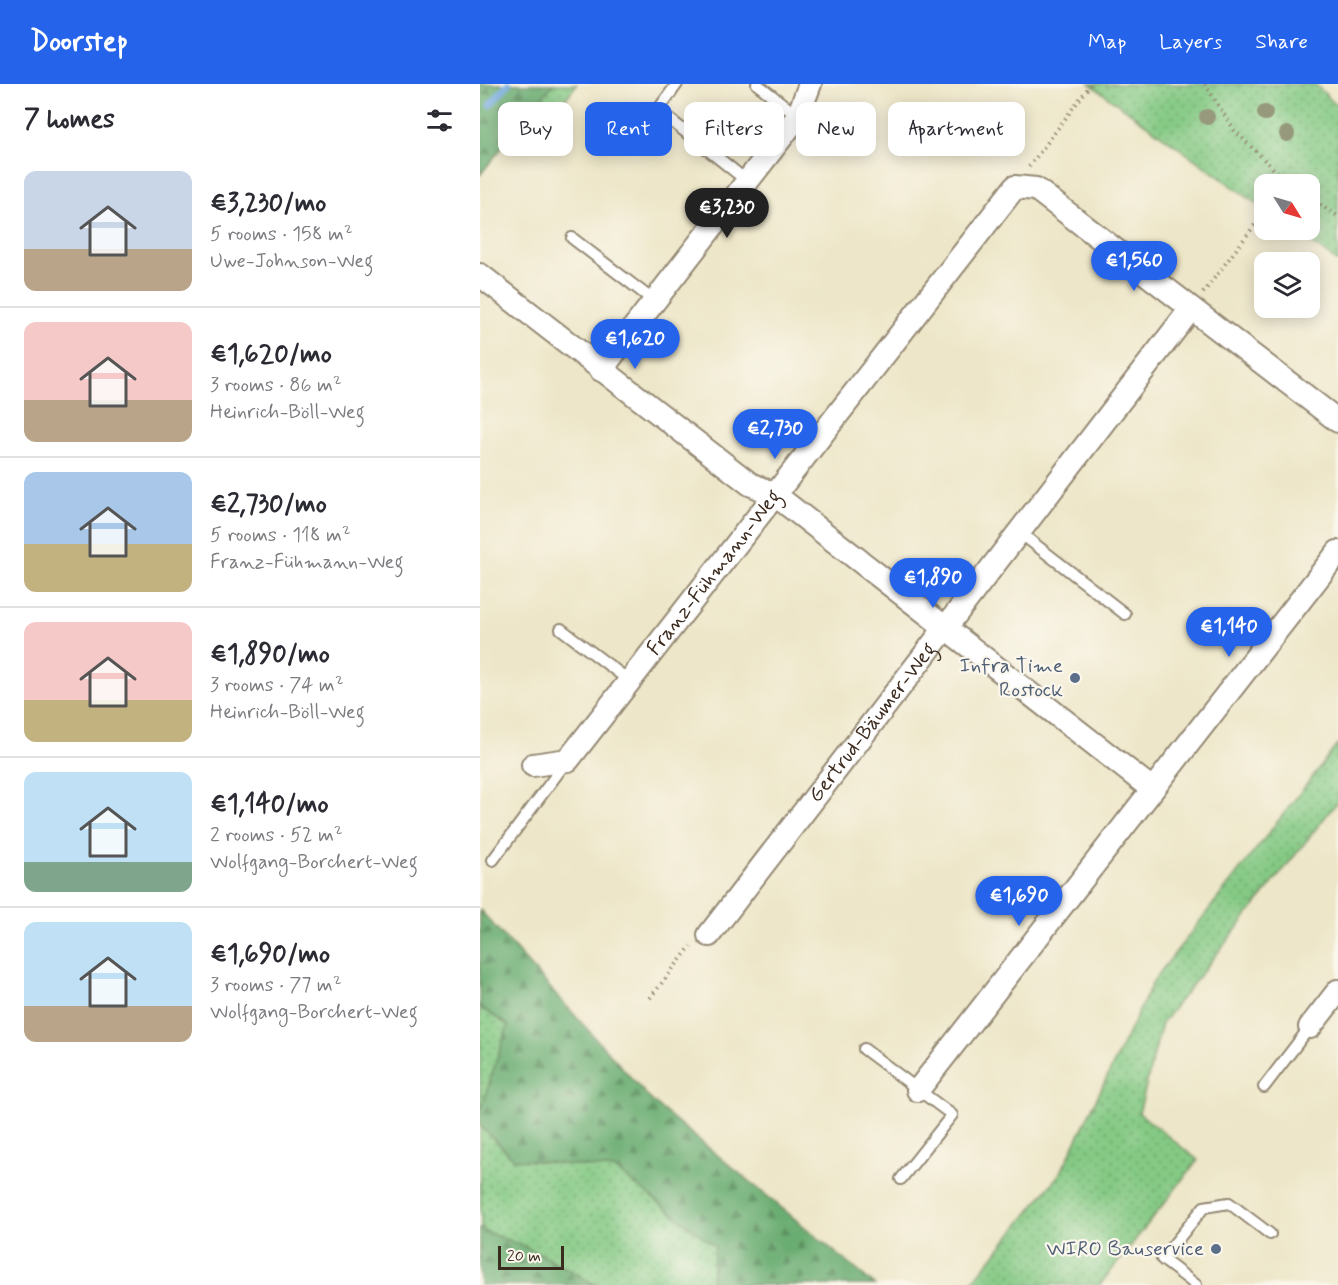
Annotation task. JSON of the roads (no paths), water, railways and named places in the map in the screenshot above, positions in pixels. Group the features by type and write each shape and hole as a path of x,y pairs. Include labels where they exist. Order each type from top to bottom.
{"street":[{"path":"803,102 810,84"},
{"path":"601,370 796,119"},
{"name":"Franz-Fühmann-Weg","path":"568,760 631,682 774,494 1014,187 1036,189 1190,310"},
{"path":"480,275 750,484 774,494 1152,789"},
{"path":"1190,310 1338,421"},
{"name":"Gertrud-Bäumer-Weg","path":"709,935 1190,310"},
{"path":"918,1090 1338,552"},
{"path":"533,765 568,760"},
{"path":"1310,1027 1338,991"}],"lane":[{"path":"677,84 658,110 747,181"},
{"path":"757,84 796,114"},
{"path":"572,238 654,301"},
{"path":"1019,532 1125,614"},
{"path":"561,629 631,682"},
{"path":"493,860 568,760"},
{"path":"1264,1087 1310,1027"},
{"path":"864,1049 952,1115 901,1179"},
{"path":"1196,1285 1162,1259 1204,1207 1229,1203 1270,1234"}],"waterway":[{"path":"490,105 508,84"}],"place":[{"name":"Infra Time Rostock","path":"1075,678"},
{"name":"WIRO Bauservice","path":"1216,1249"}]}
